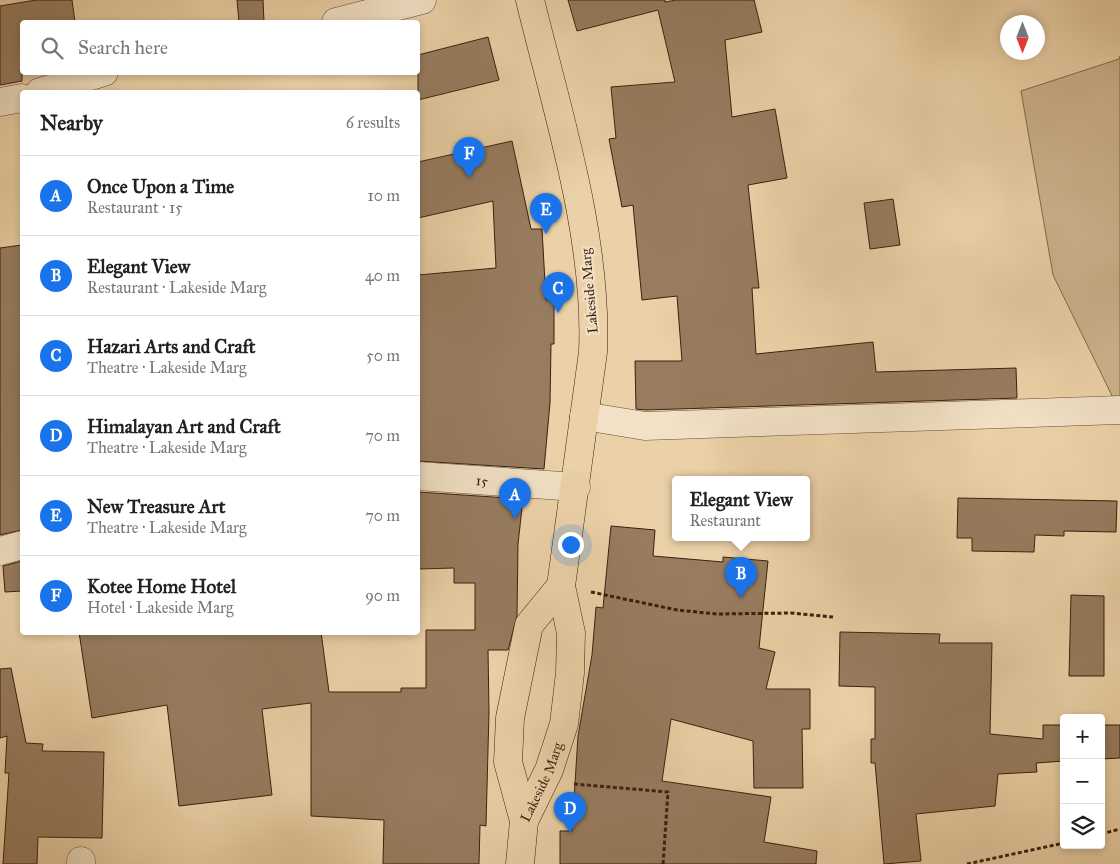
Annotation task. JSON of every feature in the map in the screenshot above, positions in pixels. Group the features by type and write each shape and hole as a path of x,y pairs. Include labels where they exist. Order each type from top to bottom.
{"main road":[{"name":"Lakeside Marg","path":"524,821 549,770 564,724 570,673 571,633 560,586 576,487 594,352 594,307 577,196 530,0"},
{"name":"Lakeside Marg","path":"524,821 508,762 510,718 529,625 560,586"},
{"path":"520,864 524,821"}],"street":[{"path":"344,20 422,0"},
{"path":"46,90 94,75"},
{"path":"0,102 20,98"},
{"path":"584,416 645,426 1120,410"},
{"name":"15","path":"420,476 576,487"},
{"path":"0,551 20,546"}],"path":[{"path":"560,586 677,610 717,614 792,613 833,617"},
{"path":"549,770 556,772 571,784 668,792 664,864"},
{"path":"1105,833 1120,829"},
{"path":"967,864 1060,844"}],"shaded area":[{"path":"1120,56 1120,412 1053,275 1021,91 1119,59"}],"building":[{"path":"36,0 72,0 75,20 20,20 20,75 22,75 22,81 0,85 0,6"},
{"path":"237,0 263,0 264,20 239,20"},
{"path":"568,0 665,0 665,2 676,0 754,0 762,32 725,40 732,117 775,109 787,178 748,185 759,288 752,288 756,354 873,342 876,372 1016,368 1017,398 636,409 635,361 682,361 677,296 642,300 633,205 622,207 609,139 616,138 611,87 675,82 658,10 577,31"},
{"path":"488,37 499,80 420,100 418,75 420,75 420,54"},
{"path":"512,141 531,229 542,229 546,300 554,300 554,344 551,344 550,403 544,469 420,461 420,275 496,268 493,201 420,218 420,162"},
{"path":"893,199 900,245 870,249 864,203"},
{"path":"20,245 20,530 0,535 0,248"},
{"path":"420,492 523,499 518,544 517,616 508,650 488,650 489,712 486,826 480,825 479,864 383,864 384,820 311,816 311,703 262,709 272,795 179,806 167,705 92,718 79,635 321,635 329,692 401,692 401,688 426,688 426,630 475,630 475,583 454,583 454,568 420,569"},
{"path":"958,498 1117,501 1116,532 1064,531 1064,536 1035,535 1034,552 972,551 972,538 957,538"},
{"path":"611,526 655,530 653,556 723,562 723,557 768,561 759,648 775,652 766,689 810,689 810,729 802,729 803,788 754,788 753,741 671,719 662,781 771,797 764,842 817,851 816,864 560,864 560,831 572,831 578,736 592,655 596,607 603,608"},
{"path":"20,562 20,591 5,592 3,566"},
{"path":"1071,595 1104,596 1104,676 1069,676"},
{"path":"840,632 940,634 939,643 992,643 990,734 1043,739 1043,725 1060,725 1060,761 1036,763 1037,772 998,774 995,806 916,814 921,861 884,864 875,763 871,763 871,739 875,739 875,687 839,686"},
{"path":"11,668 26,743 43,744 42,751 104,752 102,838 38,837 37,864 3,864 9,773 5,773 7,736 0,738 0,669"},
{"path":"1105,725 1120,725 1120,758 1105,759"}],"place":[{"name":"Kotee Home Hotel","path":"469,178"},
{"name":"New Treasure Art","path":"546,234"},
{"name":"Hazari Arts and Craft","path":"558,313"},
{"name":"Once Upon a Time","path":"515,519"},
{"name":"Elegant View","path":"741,598"},
{"name":"Himalayan Art and Craft","path":"570,833"}]}
